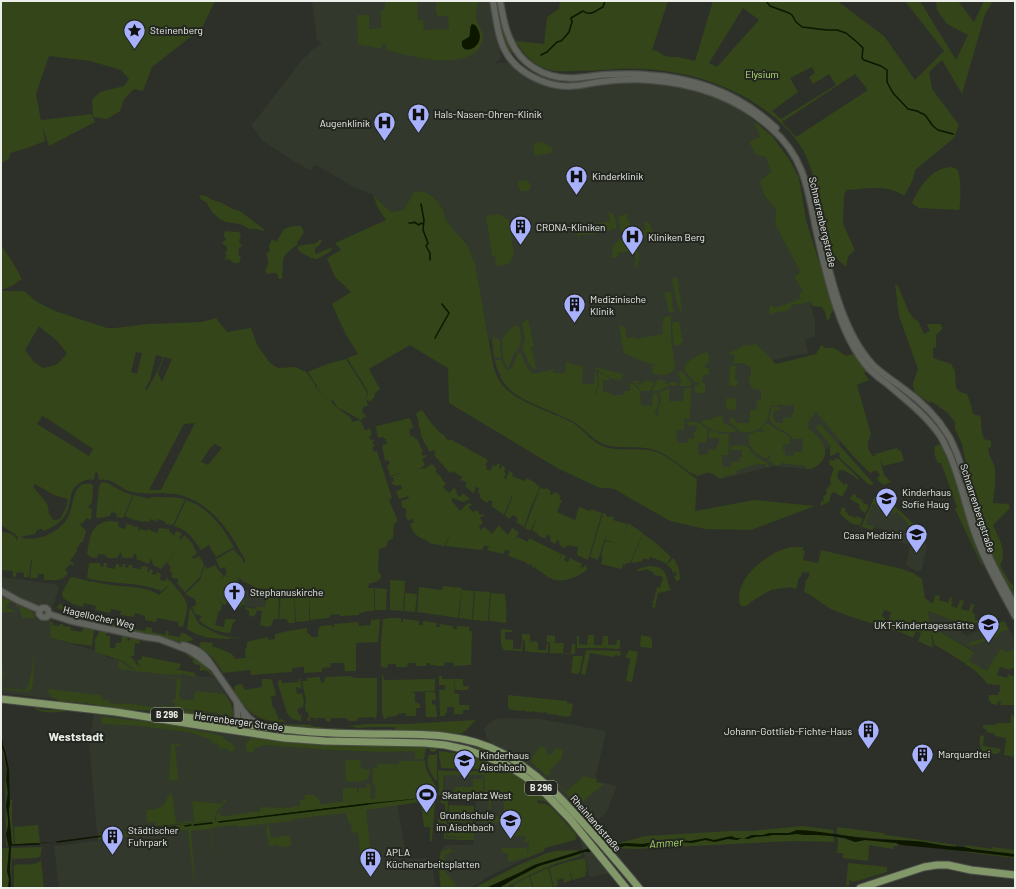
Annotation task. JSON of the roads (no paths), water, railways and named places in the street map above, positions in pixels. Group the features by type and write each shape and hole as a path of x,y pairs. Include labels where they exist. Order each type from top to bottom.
{"main road":[{"name":"B 296","path":"1,699 116,712"},
{"name":"Herrenberger Straße","path":"116,712 168,715 323,733 433,735 471,742"},
{"name":"Herrenberger Straße","path":"116,712 272,736 308,740 425,743 456,747 476,752"},
{"name":"Rheinlandstraße","path":"471,742 491,748 501,753 528,769 550,788 576,814 639,888"},
{"name":"Rheinlandstraße","path":"476,752 505,764 537,785 558,805 591,843 626,888"},
{"path":"860,888 924,867 941,865 1015,875"}],"street":[{"name":"Schnarrenbergstraße","path":"493,1 497,29 505,50 512,62 531,76 550,84 560,86 632,80 670,82 688,86 722,97 743,107 782,138 790,147 801,168 806,184 823,262 836,309 851,343 870,370 920,412 929,421 942,439 955,468 984,557 1015,616"},
{"name":"Schnarrenbergstraße","path":"500,1 507,32 514,48 528,64 541,72 568,78 650,74 672,77 700,84 723,92 745,103 768,120 788,139 799,155 808,177 830,272 851,332 874,365 923,405 937,419 949,436 961,465 979,531 989,557 1015,606"},
{"name":"Hagellocher Weg","path":"1,591 40,610 39,614 42,617 46,617 49,614 71,621 159,639 194,653 212,666 243,711 249,718 261,726"},
{"path":"237,703 240,732"},
{"path":"240,724 244,715 243,711"}],"water":[{"path":"472,24 475,25 479,32 480,39 474,48 465,49 462,46 462,41 469,37"},
{"path":"1,737 9,769 9,813 12,845 10,869 11,888 8,888 9,879 7,871 9,848 6,834 8,826 6,806 8,793 6,780 7,769 4,752 1,746"},
{"path":"433,797 230,820 371,803"},
{"path":"230,820 216,822 154,829"},
{"path":"797,830 963,847 1015,854 1015,857 865,840 855,842 845,838 818,835 797,834 773,835 748,839 742,838 769,833 789,833"},
{"name":"Ammer","path":"731,836 742,838 737,840 728,839 715,842 705,840 692,843 679,842 659,846 625,846 601,852 584,852 539,866 499,888 486,888 534,865 590,848 627,843 660,844 674,840 690,841 706,838 714,840"}],"waterway":[{"path":"541,55 547,52 557,42 561,41 569,32 572,22 571,18 583,11 586,13 591,13 603,7 605,1"},
{"path":"766,1 770,6 792,15 796,22 802,27 837,30 846,33 863,48 862,58 864,60 881,66 887,70 887,82 893,93 908,109 925,115 938,130 953,134"},
{"path":"421,204 424,220 423,230 428,243 426,246 430,253 430,260"},
{"path":"409,223 414,222 419,225 421,223 423,224"},
{"path":"435,338 449,313 442,304"},
{"path":"219,822 368,804"},
{"path":"194,825 212,823"},
{"path":"185,826 191,825"},
{"path":"154,829 176,827"},
{"path":"57,842 110,835"},
{"path":"10,845 39,844"}],"place":[{"name":"Steinenberg","path":"134,50"},
{"name":"Hals-Nasen-Ohren-Klinik","path":"419,134"},
{"name":"Augenklinik","path":"385,142"},
{"name":"Kinderklinik","path":"577,196"},
{"name":"CRONA-Kliniken","path":"521,246"},
{"name":"Kliniken Berg","path":"633,256"},
{"name":"Medizinische Klinik","path":"574,324"},
{"name":"Kinderhaus Sofie Haug","path":"886,518"},
{"name":"Casa Medizini","path":"917,554"},
{"name":"Stephanuskirche","path":"234,612"},
{"name":"UKT-Kindertagesstätte","path":"989,644"},
{"name":"Johann-Gottlieb-Fichte-Haus","path":"868,750"},
{"name":"Marquardtei","path":"923,774"},
{"name":"Kinderhaus Aischbach","path":"464,780"},
{"name":"Skateplatz West","path":"427,814"},
{"name":"Grundschule im Aischbach","path":"510,840"},
{"name":"Städtischer Fuhrpark","path":"113,856"},
{"name":"APLA Küchenarbeitsplatten","path":"371,878"}],"district":[{"name":"Weststadt","path":"76,737"}],"park label":[{"name":"Elysium","path":"762,74"}]}
